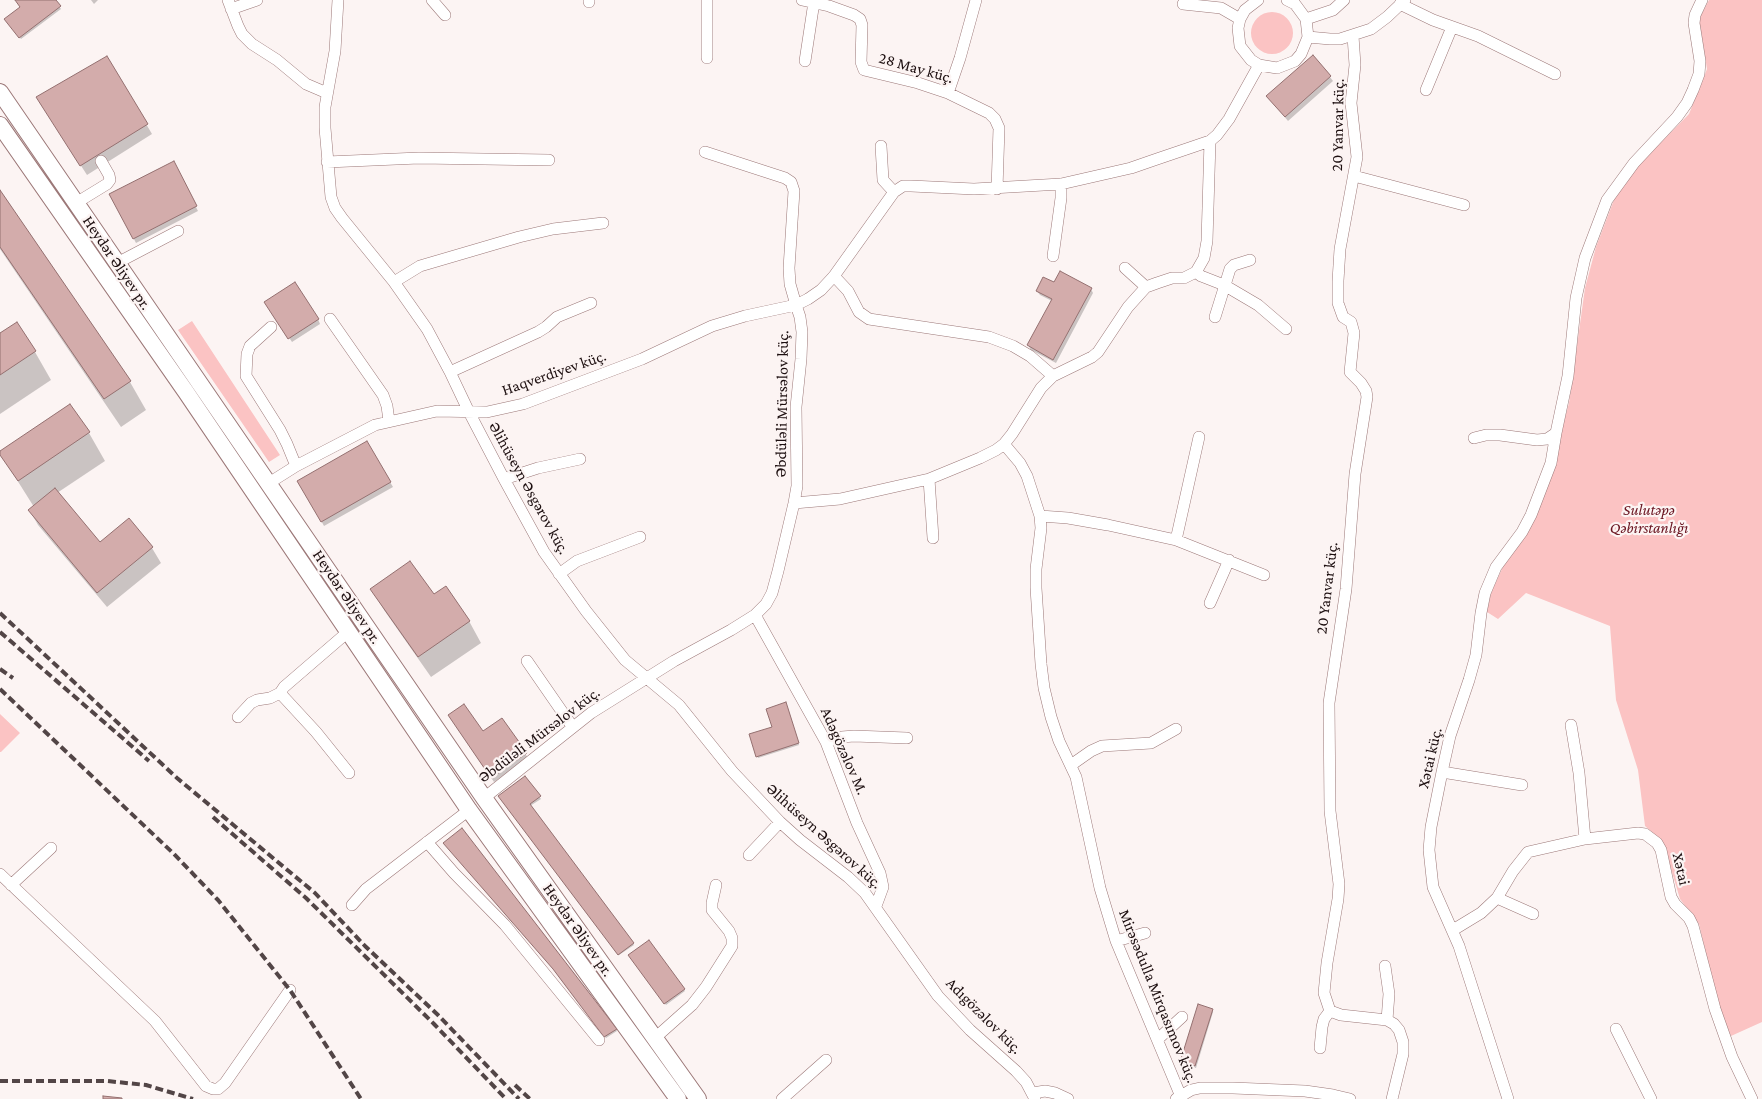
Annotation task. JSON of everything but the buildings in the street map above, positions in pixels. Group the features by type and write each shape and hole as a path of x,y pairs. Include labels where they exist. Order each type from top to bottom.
{"main road":[{"name":"Heydər Əliyev pr.","path":"0,92 484,798 698,1099"},
{"name":"Heydər Əliyev pr.","path":"0,125 186,392 468,810 678,1099"},
{"path":"254,492 269,483"}],"street":[{"path":"257,0 230,5 242,34 252,44 277,60 306,84 327,92"},
{"name":"Əlihüseyn Əsgərov küç.","path":"338,0 335,50 327,92 325,128 329,187 335,208 394,282 427,329 504,479 544,552 607,640 625,660 679,705 732,772 780,822 848,877 876,906"},
{"path":"432,0 445,15"},
{"path":"707,0 707,58"},
{"name":"28 May küç.","path":"802,0 846,12 860,19 862,25 861,62 864,70 918,83 948,93 989,113 995,119 999,128 997,189"},
{"path":"948,93 976,0"},
{"path":"1252,1 1244,10 1240,19 1238,28 1240,46 1251,60 1259,65 1278,68 1286,65 1301,54 1308,37 1306,19 1301,11 1287,0"},
{"path":"1306,19 1333,10 1344,0"},
{"name":"Xətai küç.","path":"1508,1099 1453,930 1433,887 1429,850 1432,828 1450,736 1472,672 1480,628 1480,613 1485,593 1496,567 1522,532 1531,515 1552,463 1568,376 1576,298 1585,258 1607,200 1634,163 1677,117 1694,90 1699,74 1700,61 1694,23 1695,15 1702,0"},
{"path":"805,61 814,2"},
{"path":"1308,37 1330,39 1353,36 1378,25 1402,2 1417,13 1497,45 1555,74"},
{"path":"1183,4 1221,8 1240,19"},
{"path":"1426,90 1452,27"},
{"name":"20 Yanvar küç.","path":"1330,1011 1324,993 1339,884 1330,811 1329,703 1346,589 1354,483 1367,397 1366,390 1350,372 1354,333 1351,322 1343,317 1338,303 1340,249 1357,157 1352,103 1355,65 1353,36"},
{"path":"796,306 821,290 834,276 894,192 903,186 997,189 1061,184 1131,168 1210,141 1229,119 1259,65"},
{"path":"794,503 840,499 929,480 980,458 1004,444 1041,388 1053,376 1092,357 1098,352 1128,307 1146,288 1172,278 1184,278 1196,272 1204,258 1207,240 1210,141"},
{"path":"880,146 883,180 894,192"},
{"name":"Əbdüləli Mürsəlov küç.","path":"484,798 572,726 646,678 754,615 766,604 772,593 794,503 798,462 796,407 802,332 800,317 790,284 789,268 794,191 791,182 785,178 705,152"},
{"path":"327,162 419,158 549,160"},
{"path":"76,203 107,184 110,180 101,161"},
{"path":"1354,176 1464,205"},
{"path":"1053,256 1061,198 1061,184"},
{"path":"394,282 420,266 519,237 553,229 603,223"},
{"path":"117,263 178,230"},
{"path":"1215,317 1230,269 1234,265 1250,260"},
{"path":"1125,268 1146,288"},
{"path":"1196,272 1201,276 1224,285 1258,305 1286,329"},
{"path":"834,276 848,291 859,312 869,319 989,337 1013,346 1030,356 1053,376"},
{"path":"450,372 538,332 557,317 591,303"},
{"name":"Haqverdiyev küç.","path":"269,483 296,466 375,425 437,411 487,412 523,404 642,359 712,326 745,316 796,306"},
{"path":"330,318 383,395 389,421"},
{"path":"272,327 250,346 247,354 246,376 280,430 296,466"},
{"path":"1474,438 1486,435 1500,435 1537,440 1547,439 1556,433"},
{"path":"1176,540 1199,437"},
{"name":"Mirəsədulla Mirqasımov küç.","path":"1004,444 1020,463 1027,476 1040,516 1041,528 1036,568 1036,588 1044,688 1051,717 1080,793 1102,894 1116,941 1158,1039 1180,1098"},
{"path":"504,479 538,468 580,459"},
{"path":"929,480 933,538"},
{"path":"1040,516 1100,523 1176,540 1264,575"},
{"path":"559,574 577,561 640,537"},
{"path":"1210,603 1229,560"},
{"name":"Adəgözəlov M.","path":"754,615 826,742 857,823 880,873 883,887 876,906"},
{"path":"238,717 256,700 270,698 280,693 284,687 349,631"},
{"path":"527,661 572,726"},
{"path":"280,693 316,732 349,773"},
{"path":"1571,724 1579,773 1585,839"},
{"path":"1070,765 1102,746 1151,743 1176,729"},
{"path":"826,742 842,737 854,736 907,738"},
{"path":"1442,772 1522,785"},
{"path":"352,905 366,889 468,810"},
{"path":"749,855 780,822"},
{"name":"Xətai","path":"1453,930 1481,913 1497,898 1513,871 1528,852 1585,839 1638,833 1645,834 1657,843 1661,850 1671,897 1675,904 1690,918 1715,1009 1732,1057 1752,1099"},
{"path":"427,842 505,924 599,1040"},
{"path":"11,885 51,848"},
{"path":"0,874 155,1021 206,1086 213,1089 218,1089 225,1083 290,990"},
{"path":"654,1038 692,1005 732,946 732,938 729,931 712,910 716,885"},
{"path":"1497,898 1533,914"},
{"name":"Adıgözəlov küç.","path":"876,906 938,996 970,1030 1016,1071 1034,1096"},
{"path":"1116,941 1145,933"},
{"path":"1385,966 1389,994 1387,1020"},
{"path":"1320,1048 1324,1019 1330,1011 1341,1015 1387,1020 1394,1024 1399,1030 1403,1042 1403,1054 1392,1099"},
{"path":"1158,1039 1182,1017"},
{"path":"1616,1029 1651,1099"},
{"path":"782,1099 826,1060"},
{"path":"1180,1098 1200,1088 1233,1088 1304,1091 1333,1094 1350,1099"},
{"path":"1034,1096 1044,1091 1055,1093 1068,1099"}],"green space":[{"name":"Sulutəpə Qəbirstanlığı","path":"1709,0 1762,0 1762,1022 1731,1036 1718,1005 1699,924 1680,899 1663,842 1645,826 1638,770 1616,700 1610,626 1526,593 1498,619 1487,612 1491,593 1556,450 1569,403 1585,288 1596,247 1617,192 1635,169 1689,114 1707,69 1699,19"},
{"path":"1276,12 1284,15 1290,21 1293,33 1290,45 1284,51 1268,54 1260,51 1254,45 1251,29 1254,21 1260,15"},
{"path":"192,321 280,455 269,462 178,330"},
{"path":"0,714 20,733 1,752 0,752"}],"railway":[{"path":"0,613 177,778 315,893 365,946 438,1015 519,1099"},
{"path":"0,632 149,761"},
{"path":"0,669 13,678"},
{"path":"0,689 174,854 218,900 290,990 361,1099"},
{"path":"213,817 306,898 434,1024 506,1099"},
{"path":"0,1081 107,1081 146,1085 193,1099"},
{"path":"515,1085 530,1099"}]}
